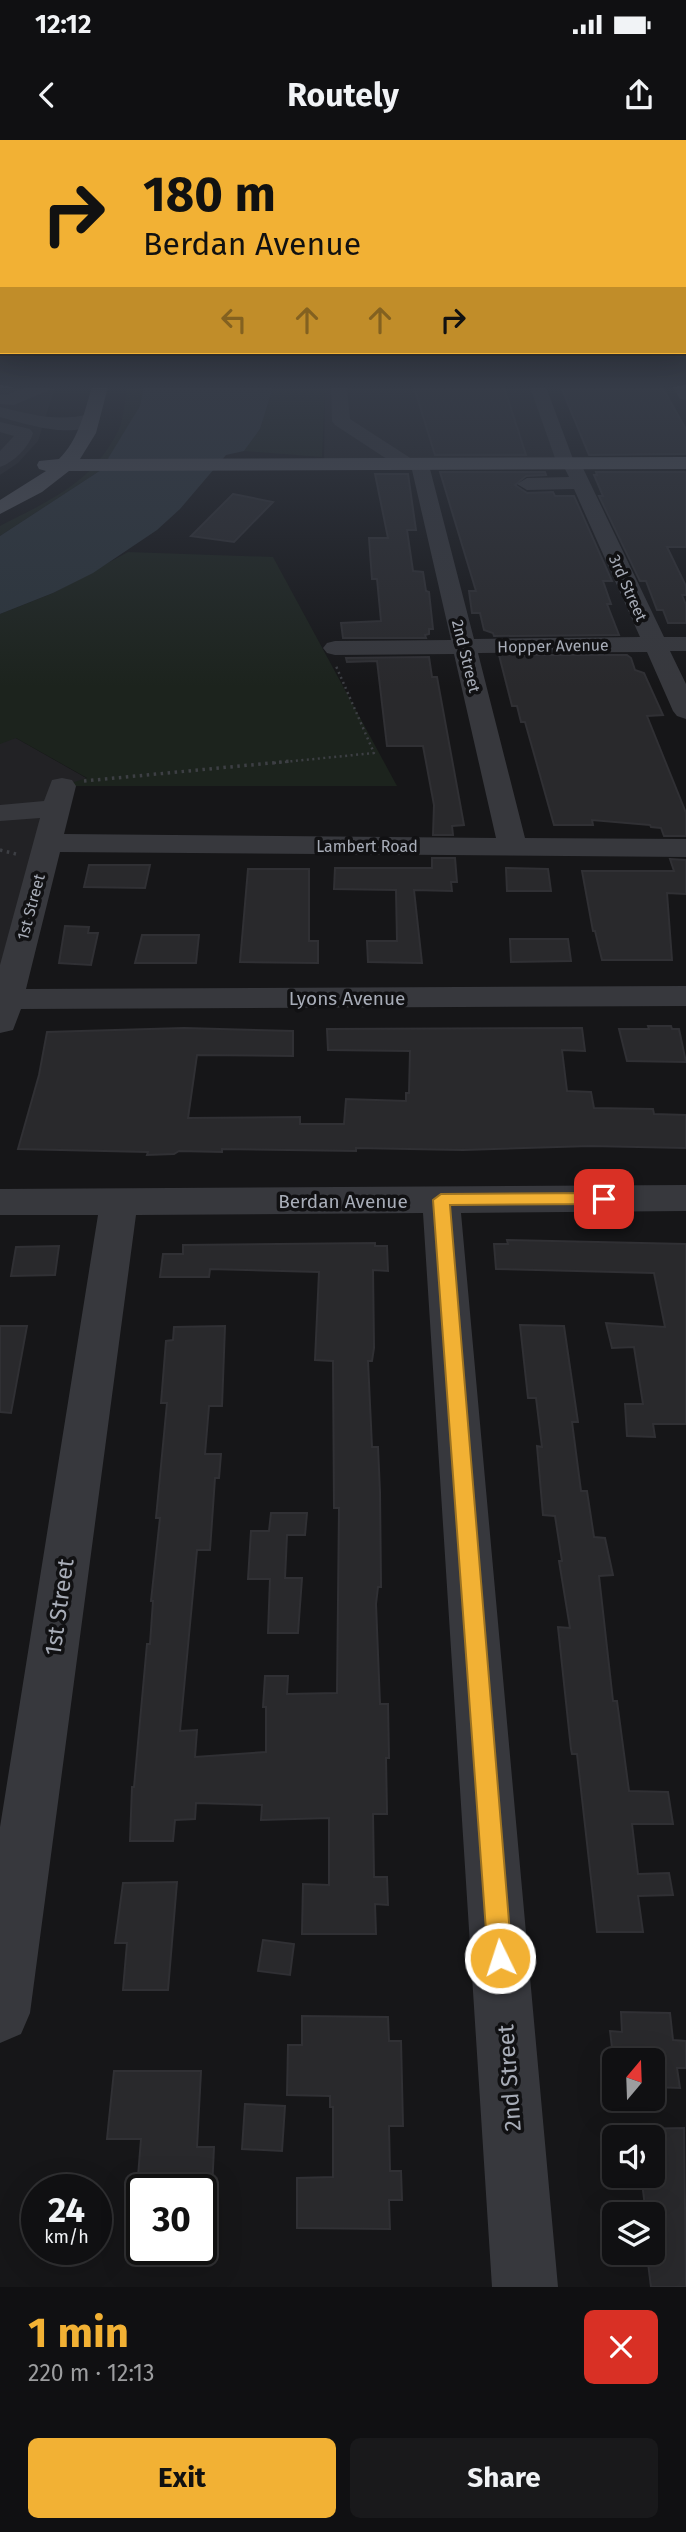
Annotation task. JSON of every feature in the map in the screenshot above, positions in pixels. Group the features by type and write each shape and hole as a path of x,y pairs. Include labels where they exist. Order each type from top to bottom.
{"main road":[{"path":"0,497 19,487"},
{"path":"0,508 35,487"}],"street":[{"name":"2nd Street","path":"421,487 464,646 513,847"},
{"name":"3rd Street","path":"581,487 686,711"},
{"name":"Hopper Avenue","path":"335,648 686,645"},
{"path":"0,813 18,810 66,793"},
{"name":"1st Street","path":"2,1013 9,951 66,793"},
{"name":"Lambert Road","path":"48,843 686,848"},
{"name":"Lyons Avenue","path":"2,1013 686,996"},
{"name":"Berdan Avenue","path":"0,1202 686,1198"},
{"name":"2nd Street","path":"441,1200 525,2287"},
{"name":"1st Street","path":"0,2013 119,1202"}],"path":[{"path":"66,793 86,780 374,753 330,652 335,648"}],"shaded area":[{"path":"75,487 0,536 0,526 68,488"},
{"path":"75,487 199,487 157,530 93,573 53,593 0,614 0,536"},
{"path":"128,552 273,557 397,786 62,786 87,778 16,738 0,744 0,614 53,593"},
{"path":"0,729 88,779 62,787 0,1011"}],"building":[{"path":"378,487 410,487 416,530 407,530 413,571 423,572 426,591 429,592 433,629 429,629 426,638 343,638 341,623 381,621 377,579 372,579 369,538 388,538"},
{"path":"445,487 518,487 527,493 553,492 555,496 574,496 612,581 603,581 611,604 607,604 619,635 494,636 484,630 480,613 472,613 469,591 476,591"},
{"path":"599,487 686,487 686,547 667,547 686,586 686,595 682,595 686,605 686,623 668,623 663,610 657,610 646,581 640,581 599,496 603,496"},
{"path":"233,494 273,502 234,542 191,536"},
{"path":"499,655 627,655 631,658 635,670 644,673 663,715 647,716 686,813 686,836 664,836 661,828 650,825 592,820 593,825 554,825 525,722 521,722 517,706 512,706"},
{"path":"429,657 432,677 437,677 464,825 452,826 453,835 433,835 434,805 423,746 387,746 377,661 347,662 346,658"},
{"path":"432,858 455,858 457,882 451,882 452,891 414,890 422,963 368,962 367,941 397,941 396,890 334,889 335,868 432,868"},
{"path":"670,859 686,860 686,894 667,893 672,960 602,960 593,931 582,871 674,871"},
{"path":"89,865 150,865 145,888 84,887"},
{"path":"506,868 548,869 551,891 507,891"},
{"path":"248,869 309,869 309,941 318,941 318,963 240,962"},
{"path":"65,926 89,927 88,933 98,933 91,965 59,963"},
{"path":"142,935 199,935 196,963 135,963"},
{"path":"510,939 568,939 571,961 511,962"},
{"path":"648,1026 671,1026 672,1029 679,1029 686,1062 627,1061 619,1029 649,1029"},
{"path":"184,1028 293,1031 293,1056 197,1055 188,1118 300,1117 300,1124 344,1124 346,1099 406,1101 406,1093 409,1093 410,1051 328,1050 327,1029 582,1028 585,1051 562,1050 567,1091 591,1092 594,1108 653,1109 654,1114 686,1115 686,1148 356,1148 356,1151 222,1149 222,1152 179,1151 174,1154 147,1155 148,1152 18,1149 39,1075 47,1032"},
{"path":"507,1240 686,1244 686,1424 653,1424 655,1437 627,1436 625,1404 643,1404 634,1347 612,1348 606,1323 665,1327 654,1273 496,1269 494,1244 508,1244"},
{"path":"375,1243 375,1246 387,1246 388,1271 373,1270 374,1348 372,1361 368,1361 372,1447 378,1447 380,1492 381,1587 378,1587 376,1604 380,1704 388,1704 389,1758 386,1758 387,1814 373,1814 374,1877 387,1877 388,1905 375,1904 376,1934 302,1934 303,1884 329,1885 329,1818 261,1820 262,1805 196,1803 195,1819 175,1820 173,1841 130,1841 132,1787 147,1644 150,1644 151,1601 160,1518 156,1518 167,1403 161,1403 166,1341 173,1340 174,1327 225,1326 222,1406 209,1406 205,1454 221,1454 219,1478 215,1478 210,1550 197,1550 180,1731 197,1730 195,1757 266,1752 266,1707 263,1707 265,1676 288,1676 287,1694 337,1693 339,1508 334,1508 333,1361 315,1360 319,1272 210,1269 209,1277 160,1277 163,1254 183,1254 183,1245"},
{"path":"59,1246 55,1275 11,1276 16,1247"},
{"path":"520,1325 564,1326 578,1422 572,1422 581,1491 587,1491 594,1537 605,1538 613,1575 599,1576 613,1701 617,1701 629,1791 668,1792 673,1824 632,1824 638,1874 669,1873 673,1895 638,1896 643,1932 597,1932 577,1754 572,1754 571,1749 558,1627 570,1628 559,1561 562,1561 555,1516 543,1515 537,1446 542,1447 536,1398 528,1398"},
{"path":"0,1326 27,1326 11,1413 0,1412"},
{"path":"271,1513 307,1513 305,1535 287,1535 285,1578 302,1578 298,1633 268,1633 270,1579 248,1579 251,1531 269,1531"},
{"path":"177,1882 168,1990 123,1990 127,1943 115,1943 123,1883"},
{"path":"263,1940 294,1944 290,1975 258,1971"},
{"path":"621,2012 670,2013 673,2040 686,2041 686,2068 677,2068 680,2088 665,2087 665,2048 612,2048 610,2031 622,2032"},
{"path":"302,2016 388,2017 389,2041 401,2041 403,2126 389,2126 390,2171 401,2171 402,2200 389,2200 390,2229 297,2228 297,2178 333,2177 333,2107 330,2107 330,2096 287,2095 288,2045 302,2045"},
{"path":"114,2071 201,2071 197,2147 214,2147 213,2174 138,2174 141,2139 107,2139"},
{"path":"245,2104 285,2106 282,2151 242,2149"},
{"path":"665,2128 684,2128 686,2287 651,2287 648,2265 665,2265 665,2202 644,2202 643,2188 665,2188"}],"route":[{"path":"500,1958 441,1200 604,1199"}]}
